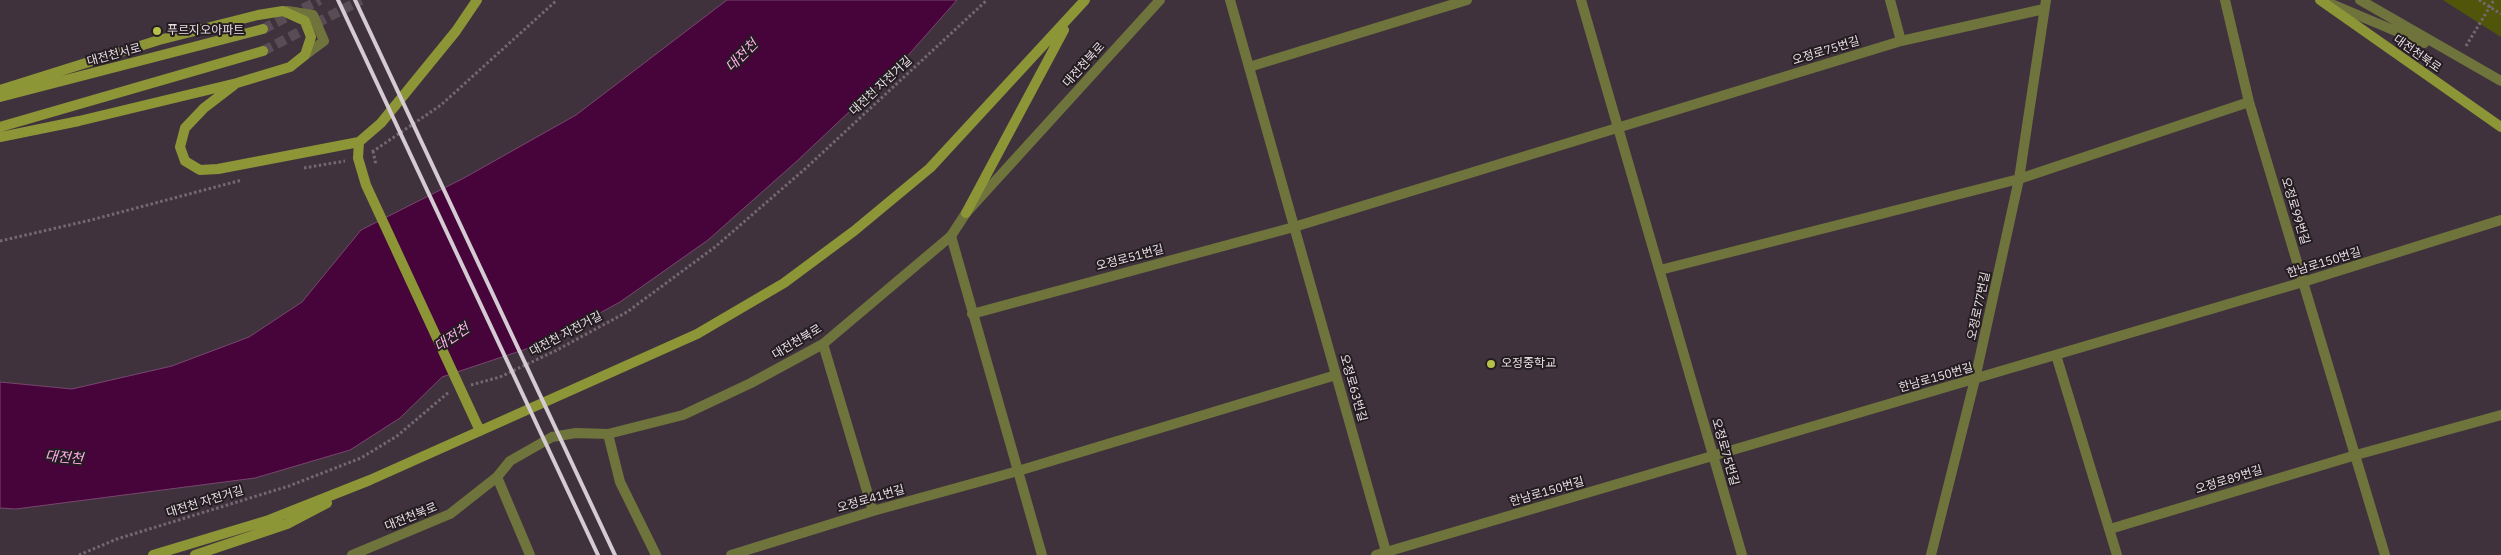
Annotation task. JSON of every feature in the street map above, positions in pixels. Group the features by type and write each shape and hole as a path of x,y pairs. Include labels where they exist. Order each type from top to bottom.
{"main road":[{"path":"237,83 204,108 185,128 180,146 185,161 200,170 218,169 359,142 381,123 456,31 477,0"},
{"path":"153,555 269,520 370,480 697,334 784,283 854,231 930,168 1086,0"},
{"name":"대전천북로","path":"2320,0 2501,127"},
{"path":"0,90 160,40 283,10 305,21 311,37 305,55 290,67 237,83 79,121 0,137"},
{"path":"966,213 1072,16"},
{"name":"대전천서로","path":"0,97 264,29"},
{"path":"0,127 263,51"},
{"path":"359,142 358,158 366,185 480,431"},
{"path":"195,555 288,524 370,480"}],"street":[{"name":"대전천북로","path":"352,555 450,514 497,477 510,461 552,437 576,434 608,434 683,415 751,383 823,344 951,236 966,213 1160,0"},
{"name":"오정로63번길","path":"1230,0 1336,375 1383,554"},
{"path":"1249,67 1467,0"},
{"name":"오정로75번길","path":"1581,0 1742,555"},
{"path":"1890,0 1901,41"},
{"name":"오정로99번길","path":"2225,0 2249,102 2386,555"},
{"path":"2320,0 2460,57"},
{"path":"2360,0 2501,81"},
{"name":"오정로75번길","path":"1618,127 1901,41 2045,4"},
{"name":"오정로77번길","path":"1931,555 1975,379 2019,179 2045,4"},
{"path":"1660,270 2019,179 2249,102"},
{"path":"1294,227 1618,127"},
{"name":"한남로150번길","path":"1383,554 2304,282 2501,220"},
{"name":"오정로51번길","path":"972,314 1294,227"},
{"path":"951,236 1042,555"},
{"path":"823,344 872,511"},
{"path":"2056,355 2110,529 2116,555"},
{"path":"1018,471 1336,375"},
{"path":"2356,455 2501,415"},
{"path":"608,434 620,482 656,555"},
{"name":"오정로89번길","path":"2110,529 2356,455"},
{"name":"오정로41번길","path":"731,555 872,511 1018,471"},
{"path":"497,477 530,555"}],"path":[{"name":"대전천 자전거길","path":"78,555 117,539 289,486 361,458 397,436 445,393 458,384 500,377 557,350 627,312 716,247 806,168 987,0"},
{"path":"2479,0 2501,14"},
{"path":"2460,57 2494,0"}],"green space":[{"path":"2443,0 2501,0 2501,37"}],"water":[{"name":"대전천","path":"727,0 957,0 903,61 797,161 708,240 620,302 547,342 442,377 400,418 350,450 255,478 16,509 0,508 0,382 72,389 172,366 249,337 302,302 361,230 464,178 576,115"}],"tunnel":[{"path":"263,29 320,0"},
{"path":"263,51 361,0"}],"railway":[{"path":"338,0 598,555"},
{"path":"355,0 615,555"}],"place":[{"name":"푸르지오아파트","path":"157,31"},
{"name":"오정중학교","path":"1491,364"}]}
